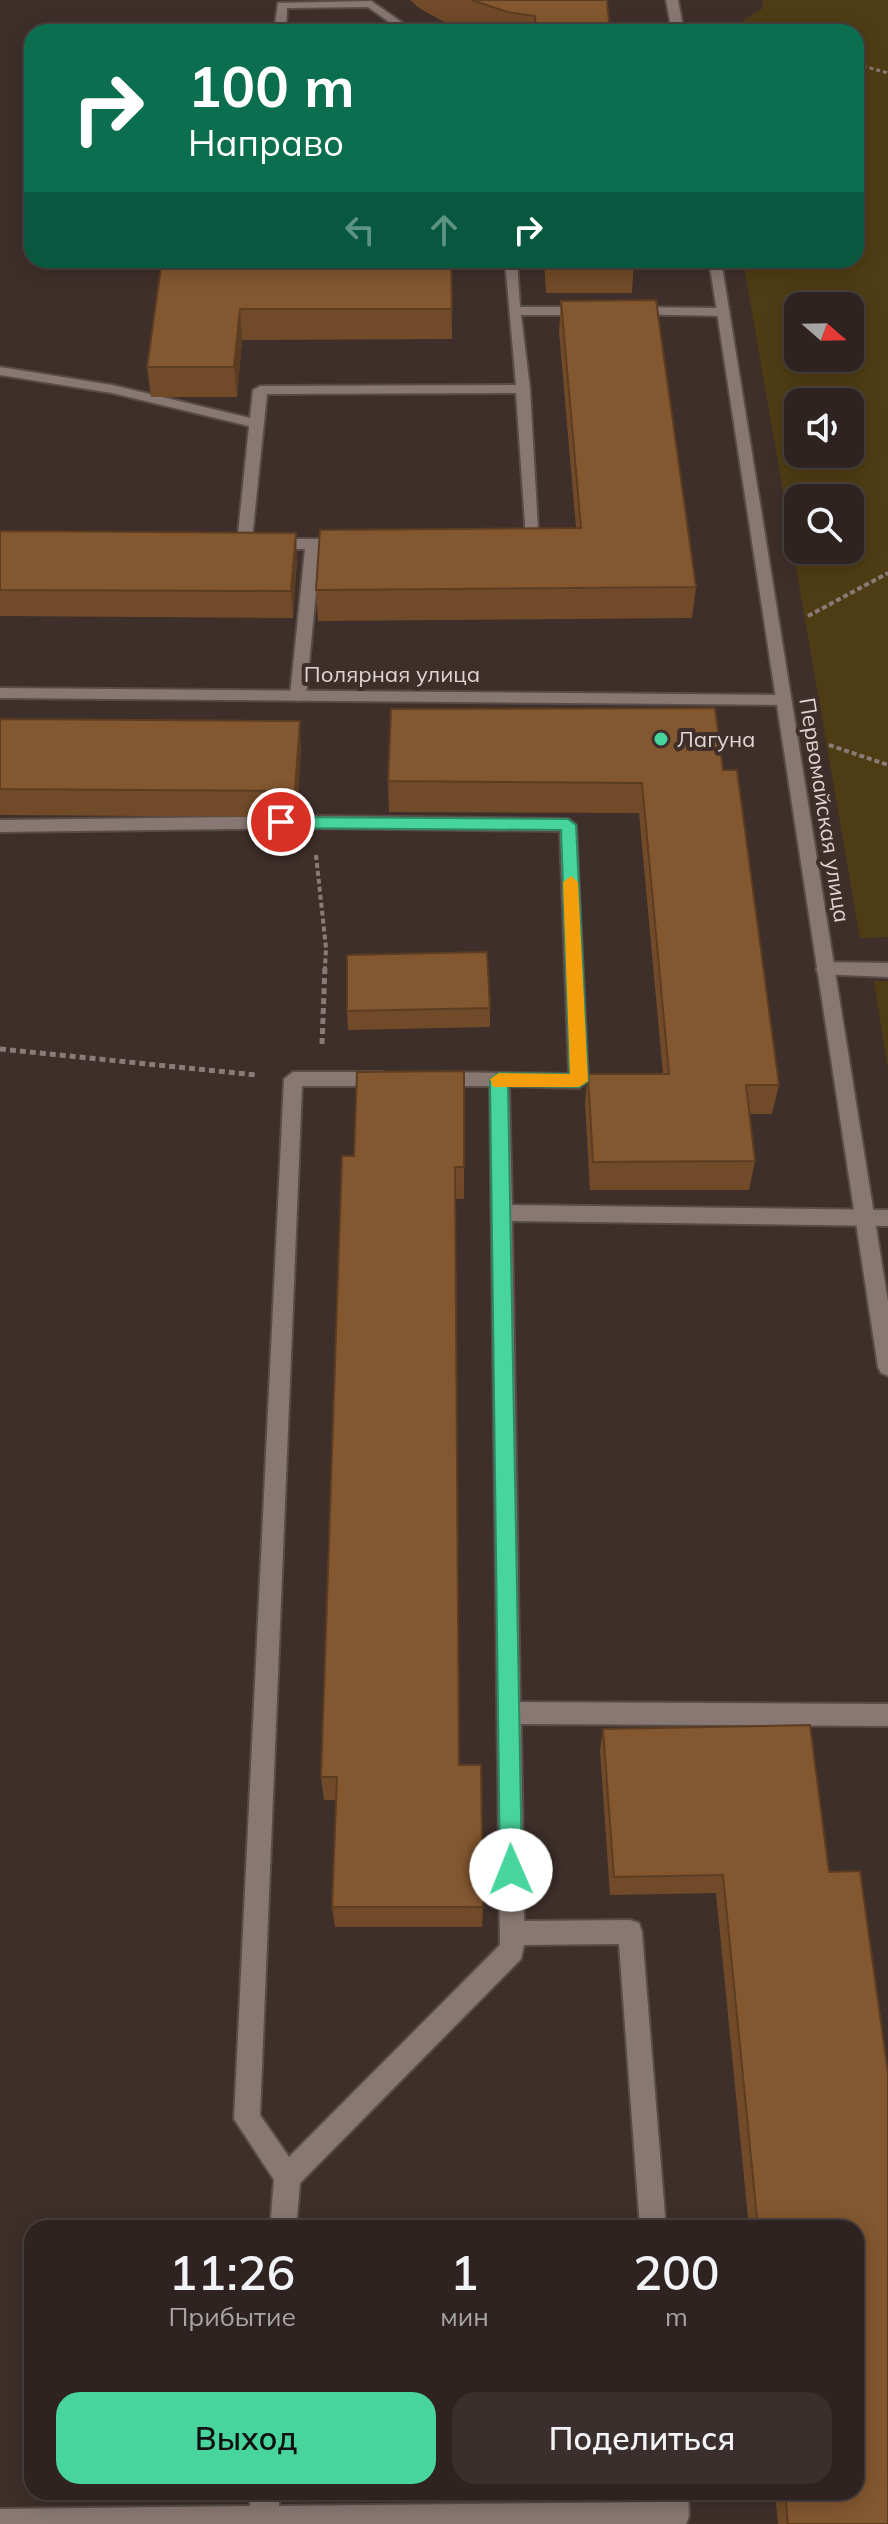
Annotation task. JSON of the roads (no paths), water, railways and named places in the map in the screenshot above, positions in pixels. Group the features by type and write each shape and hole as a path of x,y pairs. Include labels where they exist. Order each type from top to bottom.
{"street":[{"path":"673,0 677,24"},
{"path":"281,24 282,5 371,4 399,24"},
{"path":"502,544 534,544 511,268"},
{"name":"Первомайская улица","path":"716,268 888,1367"},
{"path":"514,311 605,311"},
{"path":"620,311 723,312"},
{"path":"0,371 112,389 257,424"},
{"path":"360,544 237,544 260,390 523,389"},
{"path":"298,696 313,544"},
{"name":"Полярная улица","path":"0,693 783,700"},
{"path":"0,826 313,822 568,825 579,1081 293,1079 247,2119 287,2177 284,2220"},
{"path":"825,969 888,970"},
{"path":"287,2177 512,1950 499,1079"},
{"path":"502,1213 888,1218"},
{"path":"509,1713 888,1715"},
{"path":"512,1933 630,1932 652,2220"},
{"path":"263,2522 264,2500"},
{"path":"0,2523 675,2516 674,2500"}],"place":[{"name":"Лагуна","path":"661,739"}]}
